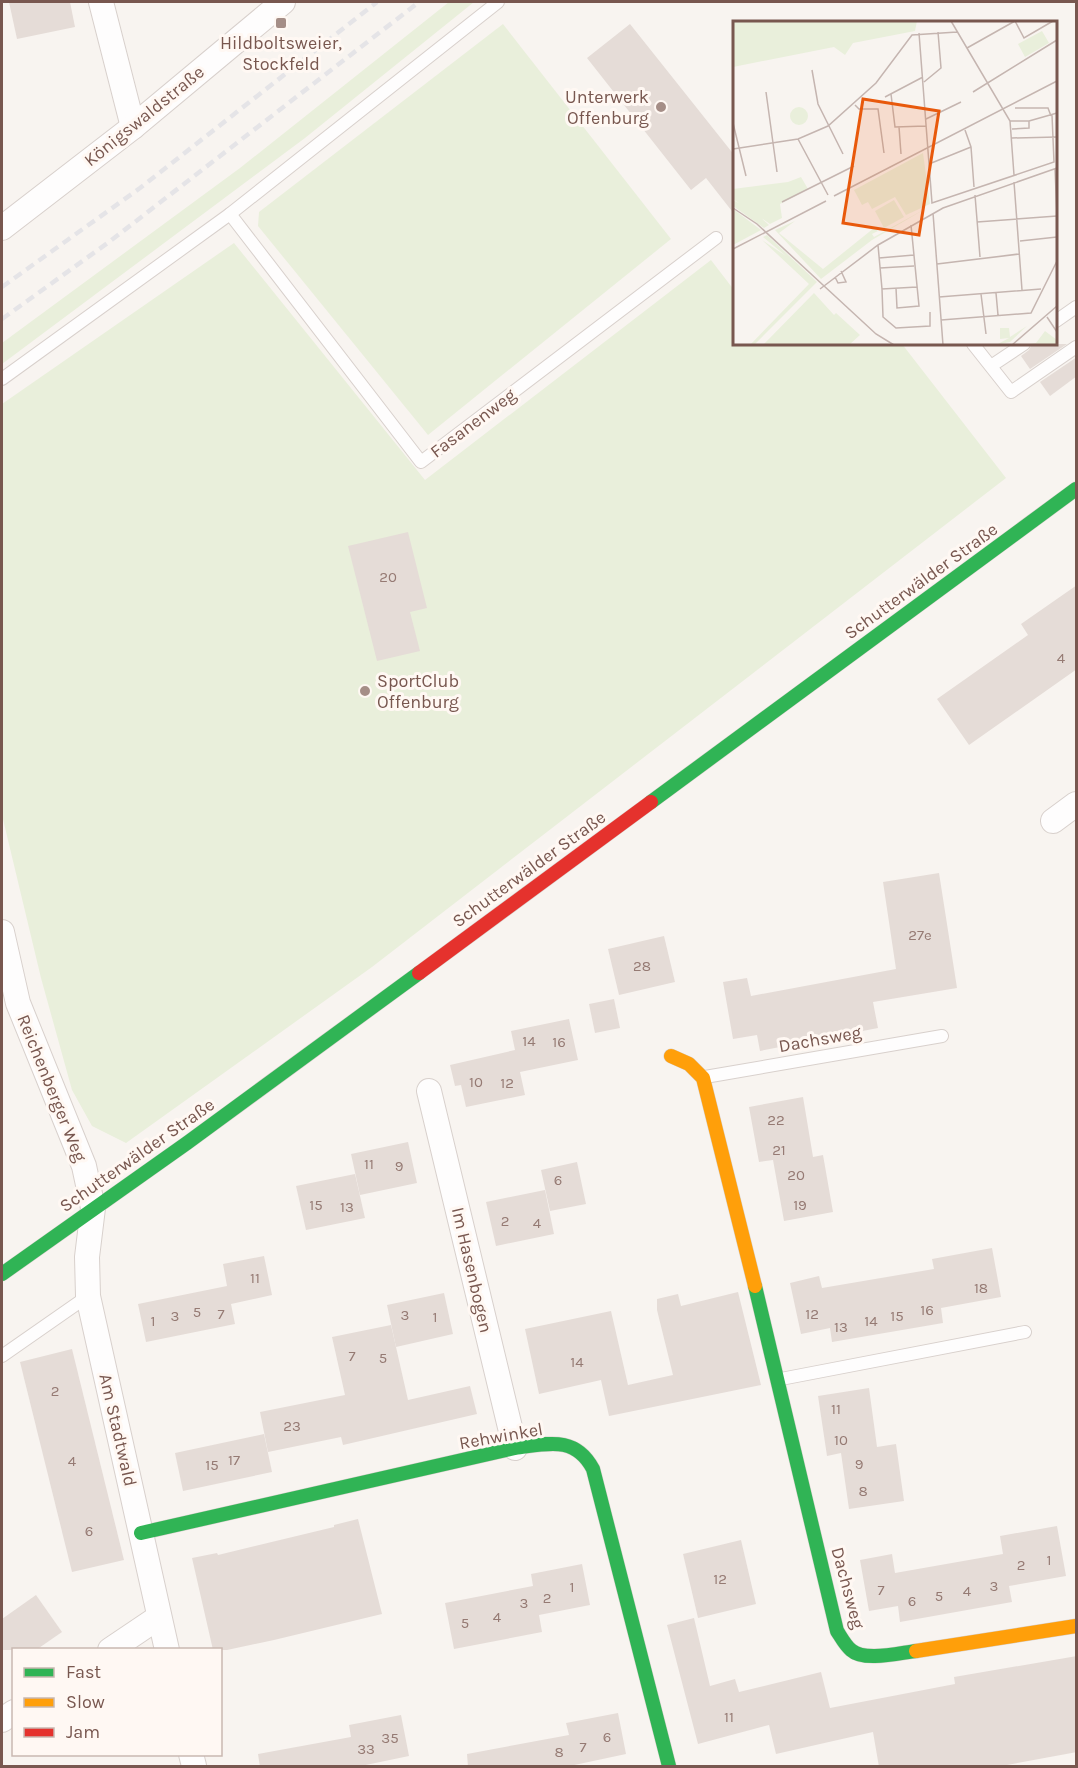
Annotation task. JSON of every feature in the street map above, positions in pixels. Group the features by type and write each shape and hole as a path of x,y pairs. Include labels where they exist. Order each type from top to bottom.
{"street":[{"path":"101,2 133,128"},
{"name":"Königswaldstraße","path":"2,228 133,128 283,2"},
{"name":"Schutterwälder Straße","path":"2,1274 187,1143 1077,489"},
{"path":"1053,821 1077,804"},
{"name":"Reichenberger Weg","path":"2,932 10,1007 84,1166 93,1208"},
{"path":"671,1056 689,1064 703,1078"},
{"name":"Dachsweg","path":"703,1078 779,1379 837,1631 850,1652 858,1655 882,1656 1077,1626"},
{"name":"Im Hasenbogen","path":"429,1091 515,1448"},
{"name":"Am Stadtwald","path":"93,1208 87,1257 88,1296 167,1648"},
{"name":"Rehwinkel","path":"141,1533 515,1448 545,1444 576,1448 586,1456 593,1469 669,1767"},
{"path":"113,1648 159,1617"}],"lane":[{"path":"2,379 230,214 498,2"},
{"name":"Fasanenweg","path":"230,214 421,462 716,238"},
{"path":"1057,320 1077,307"},
{"path":"974,345 1011,392 1077,347"},
{"path":"991,366 1022,345"},
{"name":"Dachsweg","path":"703,1078 942,1036"},
{"path":"2,1356 88,1296"},
{"path":"779,1379 1025,1332"}],"green space":[{"path":"449,2 474,2 305,138 2,364 2,343 240,168"},
{"path":"503,24 671,239 428,435 258,226 259,212"},
{"name":"SportClub Offenburg","path":"234,243 425,480 711,260 733,289 733,345 903,345 1006,478 372,967 126,1143 92,1126 72,1090 41,978 2,815 2,404"}],"building":[{"path":"9,2 70,2 75,27 17,39"},
{"name":"Unterwerk Offenburg","path":"630,24 733,153 733,212 706,178 691,190 587,58"},
{"path":"1067,344 1030,369 1021,356 1032,345"},
{"path":"1077,357 1077,376 1050,396 1040,382"},
{"path":"408,532 427,608 410,612 420,651 377,661 348,546"},
{"path":"1077,585 1077,669 969,745 937,699 1028,635 1021,624"},
{"path":"939,873 957,988 873,1002 878,1028 760,1051 757,1035 733,1039 723,982 747,978 751,996 896,969 883,882"},
{"path":"664,936 675,982 619,995 608,949"},
{"path":"614,999 620,1028 595,1033 589,1004"},
{"path":"569,1019 578,1060 520,1072 525,1095 466,1107 461,1085 455,1086 450,1065 515,1050 511,1031"},
{"path":"803,1097 813,1157 823,1155 833,1212 784,1221 773,1160 759,1162 749,1107"},
{"path":"408,1142 417,1183 360,1195 351,1154"},
{"path":"577,1162 586,1204 550,1211 541,1170"},
{"path":"355,1174 365,1218 306,1230 296,1186"},
{"path":"545,1190 554,1234 496,1246 486,1202"},
{"path":"992,1248 1001,1297 941,1308 943,1323 832,1342 830,1328 801,1334 790,1283 819,1276 822,1288 934,1269 932,1259"},
{"path":"264,1256 272,1295 231,1304 235,1324 146,1342 138,1304 227,1286 223,1264"},
{"path":"738,1292 761,1385 609,1416 601,1380 539,1394 525,1329 611,1311 628,1385 673,1375 657,1310 657,1299 678,1294 681,1306"},
{"path":"444,1293 453,1334 396,1347 387,1305"},
{"path":"391,1325 408,1400 470,1386 477,1414 343,1445 341,1437 268,1452 260,1412 345,1395 332,1337"},
{"path":"72,1349 124,1560 72,1572 20,1362"},
{"path":"869,1388 877,1447 896,1444 904,1501 849,1509 841,1453 827,1456 818,1396"},
{"path":"264,1434 272,1472 183,1491 175,1453"},
{"path":"358,1519 382,1614 227,1650 213,1648 192,1558 217,1553 218,1555 334,1527 334,1525"},
{"path":"1057,1526 1066,1576 1009,1586 1012,1602 900,1622 898,1606 869,1611 860,1560 892,1554 895,1573 1003,1554 1000,1536"},
{"path":"741,1540 756,1604 698,1618 683,1554"},
{"path":"582,1564 590,1605 539,1615 542,1632 454,1649 445,1603 533,1586 531,1574"},
{"path":"36,1595 62,1632 39,1648 2,1650 2,1619"},
{"path":"694,1618 710,1686 735,1679 739,1692 821,1672 830,1708 955,1684 954,1677 1077,1656 1077,1752 996,1767 879,1767 873,1732 776,1754 769,1725 698,1744 667,1625"},
{"path":"618,1713 626,1754 565,1767 468,1767 467,1754 569,1735 566,1723"},
{"path":"401,1715 409,1756 356,1767 260,1767 258,1754 351,1737 349,1725"}],"railway":[{"path":"2,287 140,188 377,2"},
{"path":"2,319 109,242 419,2"}],"traffic: fast":[{"path":"651,802 1076,489"},
{"path":"2,1274 187,1143 419,973"},
{"path":"755,1286 837,1631 851,1650 864,1656 916,1651"},
{"path":"141,1533 515,1448 549,1444 569,1446 586,1458 593,1469 669,1766"}],"traffic: slow":[{"path":"671,1056 689,1064 703,1078 755,1286"},
{"path":"916,1651 1076,1626"}],"traffic: jam":[{"path":"419,973 651,802"}],"place":[{"name":"Hildboltsweier, Stockfeld","path":"281,23"},
{"name":"Unterwerk Offenburg","path":"661,107"},
{"name":"SportClub Offenburg","path":"365,691"}]}
